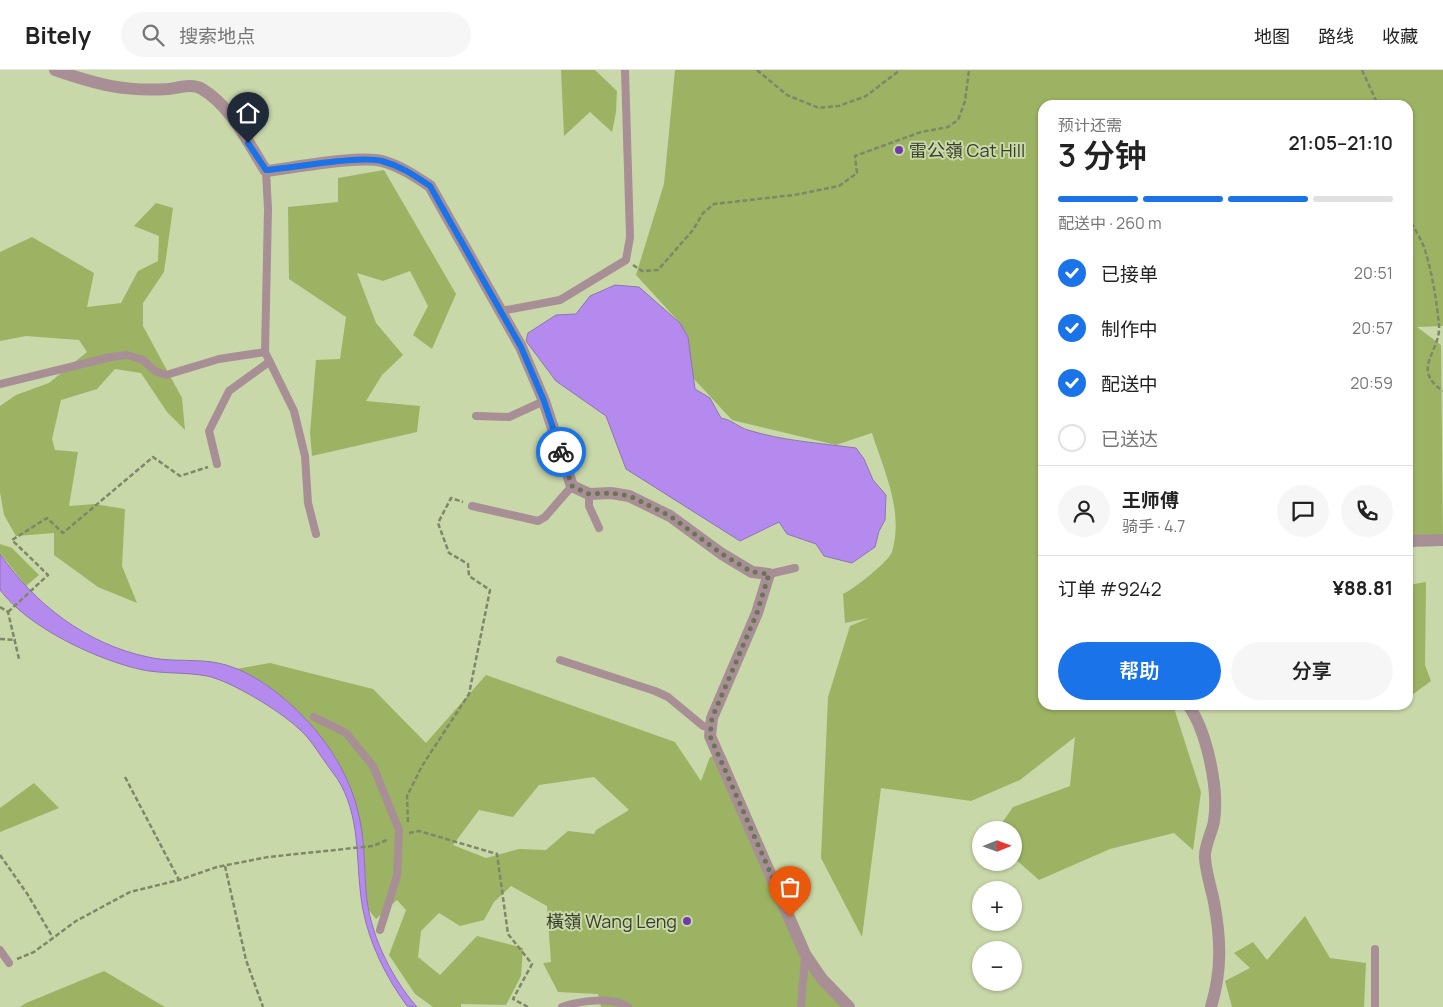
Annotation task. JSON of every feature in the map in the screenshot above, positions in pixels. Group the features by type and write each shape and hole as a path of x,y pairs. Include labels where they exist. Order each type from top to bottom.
{"street":[{"path":"55,70 100,86 133,90 186,86 200,88 219,103 266,170 357,160 380,160 405,169 430,186 521,347 544,401 572,486 589,494 611,493 630,496 670,516 722,554 752,572 769,574 757,613 710,727 710,736 805,954 822,979 849,1007"},
{"path":"1413,541 1443,540"},
{"path":"1191,710 1203,734 1211,771 1215,810 1204,856 1214,901 1221,960 1219,980 1211,1007"}],"lane":[{"path":"500,311 560,300 626,260 630,237 625,70"},
{"path":"266,170 268,209 265,352 294,411 305,456 308,504 316,534"},
{"path":"0,384 127,355 143,360 155,371 166,375 219,358 265,352"},
{"path":"217,464 209,430 225,399 229,392 270,362"},
{"path":"476,416 509,417 544,401"},
{"path":"472,506 538,521 545,517 572,486"},
{"path":"589,494 589,506 599,528"},
{"path":"769,574 795,568"},
{"path":"560,660 655,691 668,697 703,726 710,727"},
{"path":"314,717 346,733 373,766 400,836 397,876 380,930"},
{"path":"1375,949 1375,1007"},
{"path":"0,950 8,963"},
{"path":"801,1007 805,954"},
{"path":"562,1007 576,1001 621,1002 628,1007"}],"path":[{"path":"757,70 787,95 819,108 839,106 866,96 900,70"},
{"path":"626,260 642,271 658,270 694,230 703,213 714,204 794,195 839,186 857,173 855,156 921,132 948,127 958,120 965,101 968,70"},
{"path":"1362,70 1376,100"},
{"path":"1413,226 1427,258 1439,326 1429,357 1428,370 1432,382 1443,391"},
{"path":"8,612 48,575 12,540 47,518 63,533 153,457 180,476 217,464"},
{"path":"472,506 451,498 438,524 450,553 468,564 469,576 490,590 469,694 422,766 407,796 408,834 419,831 497,854 508,934 532,964 513,999 528,1007"},
{"path":"0,607 8,612 19,659"},
{"path":"0,640 16,640"},
{"path":"125,777 179,880"},
{"path":"8,963 34,952 76,921 130,892 225,866 268,857 373,846 400,836"},
{"path":"0,855 28,895 53,938"},
{"path":"225,866 246,960 263,1007"}],"green space":[{"path":"561,70 595,70 617,91 616,112 612,132 590,112 564,136"},
{"path":"675,70 1443,70 1443,326 1417,327 1441,345 1443,540 1413,541 1413,100 1038,100 1038,710 1175,710 1201,792 1193,850 1174,833 1110,849 1039,880 1022,865 1022,821 1003,821 1013,807 1070,786 1075,737 1020,780 971,801 881,788 862,937 821,858 828,697 850,626 869,618 845,623 843,594 855,587 884,562 892,552 895,537 896,521 891,491 872,433 836,445 732,420 693,378 680,323 636,275 664,184"},
{"path":"384,170 456,294 432,349 413,335 428,306 410,271 383,281 357,273 376,323 403,355 382,375 366,401 420,406 417,432 312,456 310,433 316,360 340,359 346,317 289,279 288,207 338,202 338,178"},
{"path":"156,203 173,208 164,272 143,303 143,326 182,398 185,430 167,412 141,373 115,369 97,389 61,400 52,439 55,450 78,452 69,506 95,504 125,509 122,566 137,603 98,587 54,555 54,533 16,536 4,515 0,492 0,406 16,395 49,383 87,352 79,340 26,336 0,341 0,252 32,237 94,273 87,307 121,303 138,271 158,261 159,236 134,226"},
{"path":"0,544 12,548 39,575 26,586 0,553"},
{"path":"1426,582 1425,665 1431,681 1413,694 1413,584"},
{"path":"270,663 373,689 426,743 486,675 675,742 701,781 710,757 725,755 818,972 853,1007 601,1007 598,994 558,992 543,963 551,962 547,906 511,886 494,902 484,920 460,926 439,913 421,931 418,957 440,975 477,936 523,948 521,976 506,1005 461,1004 461,1007 433,1007 415,994 389,955 406,910 397,900 376,919 368,909 363,837 337,760 312,726 284,699 264,683 236,669","holes":["594,777 629,810 596,830 594,834 568,831 546,850 519,849 486,858 453,845 479,810 513,817 539,785"]},
{"path":"34,783 59,808 0,832 0,808"},
{"path":"1305,916 1330,958 1366,963 1364,1007 1232,1007 1225,981 1250,968 1234,953 1253,942 1267,960"},
{"path":"104,971 165,1007 20,1007 26,1003"}],"shaded area":[{"path":"615,285 639,287 680,323 688,337 695,389 710,398 721,418 748,430 775,437 856,448 864,459 873,480 886,495 885,520 879,531 875,547 852,563 824,556 816,544 787,534 779,522 740,541 626,469 606,416 556,381 526,341 528,333 556,315 576,314 590,296"},
{"path":"0,554 29,589 46,605 83,632 125,651 148,657 212,662 240,670 267,685 302,715 327,745 351,789 362,832 366,891 371,922 382,953 398,982 417,1007 407,1006 392,984 374,948 363,910 355,831 348,800 338,779 306,736 290,721 268,705 242,690 217,679 199,675 143,670 125,665 85,650 46,629 28,617 0,590"}],"way so far":[{"path":"561,452 572,486 589,494 611,493 630,496 670,516 722,554 752,572 769,574 757,613 712,718 710,736 790,917"}],"place":[{"name":"雷公嶺 Cat Hill","path":"899,150"},
{"name":"橫嶺 Wang Leng","path":"687,921"}],"route":[{"path":"248,143 266,170 357,160 380,160 405,169 430,186 521,347 544,401 561,452"}]}
